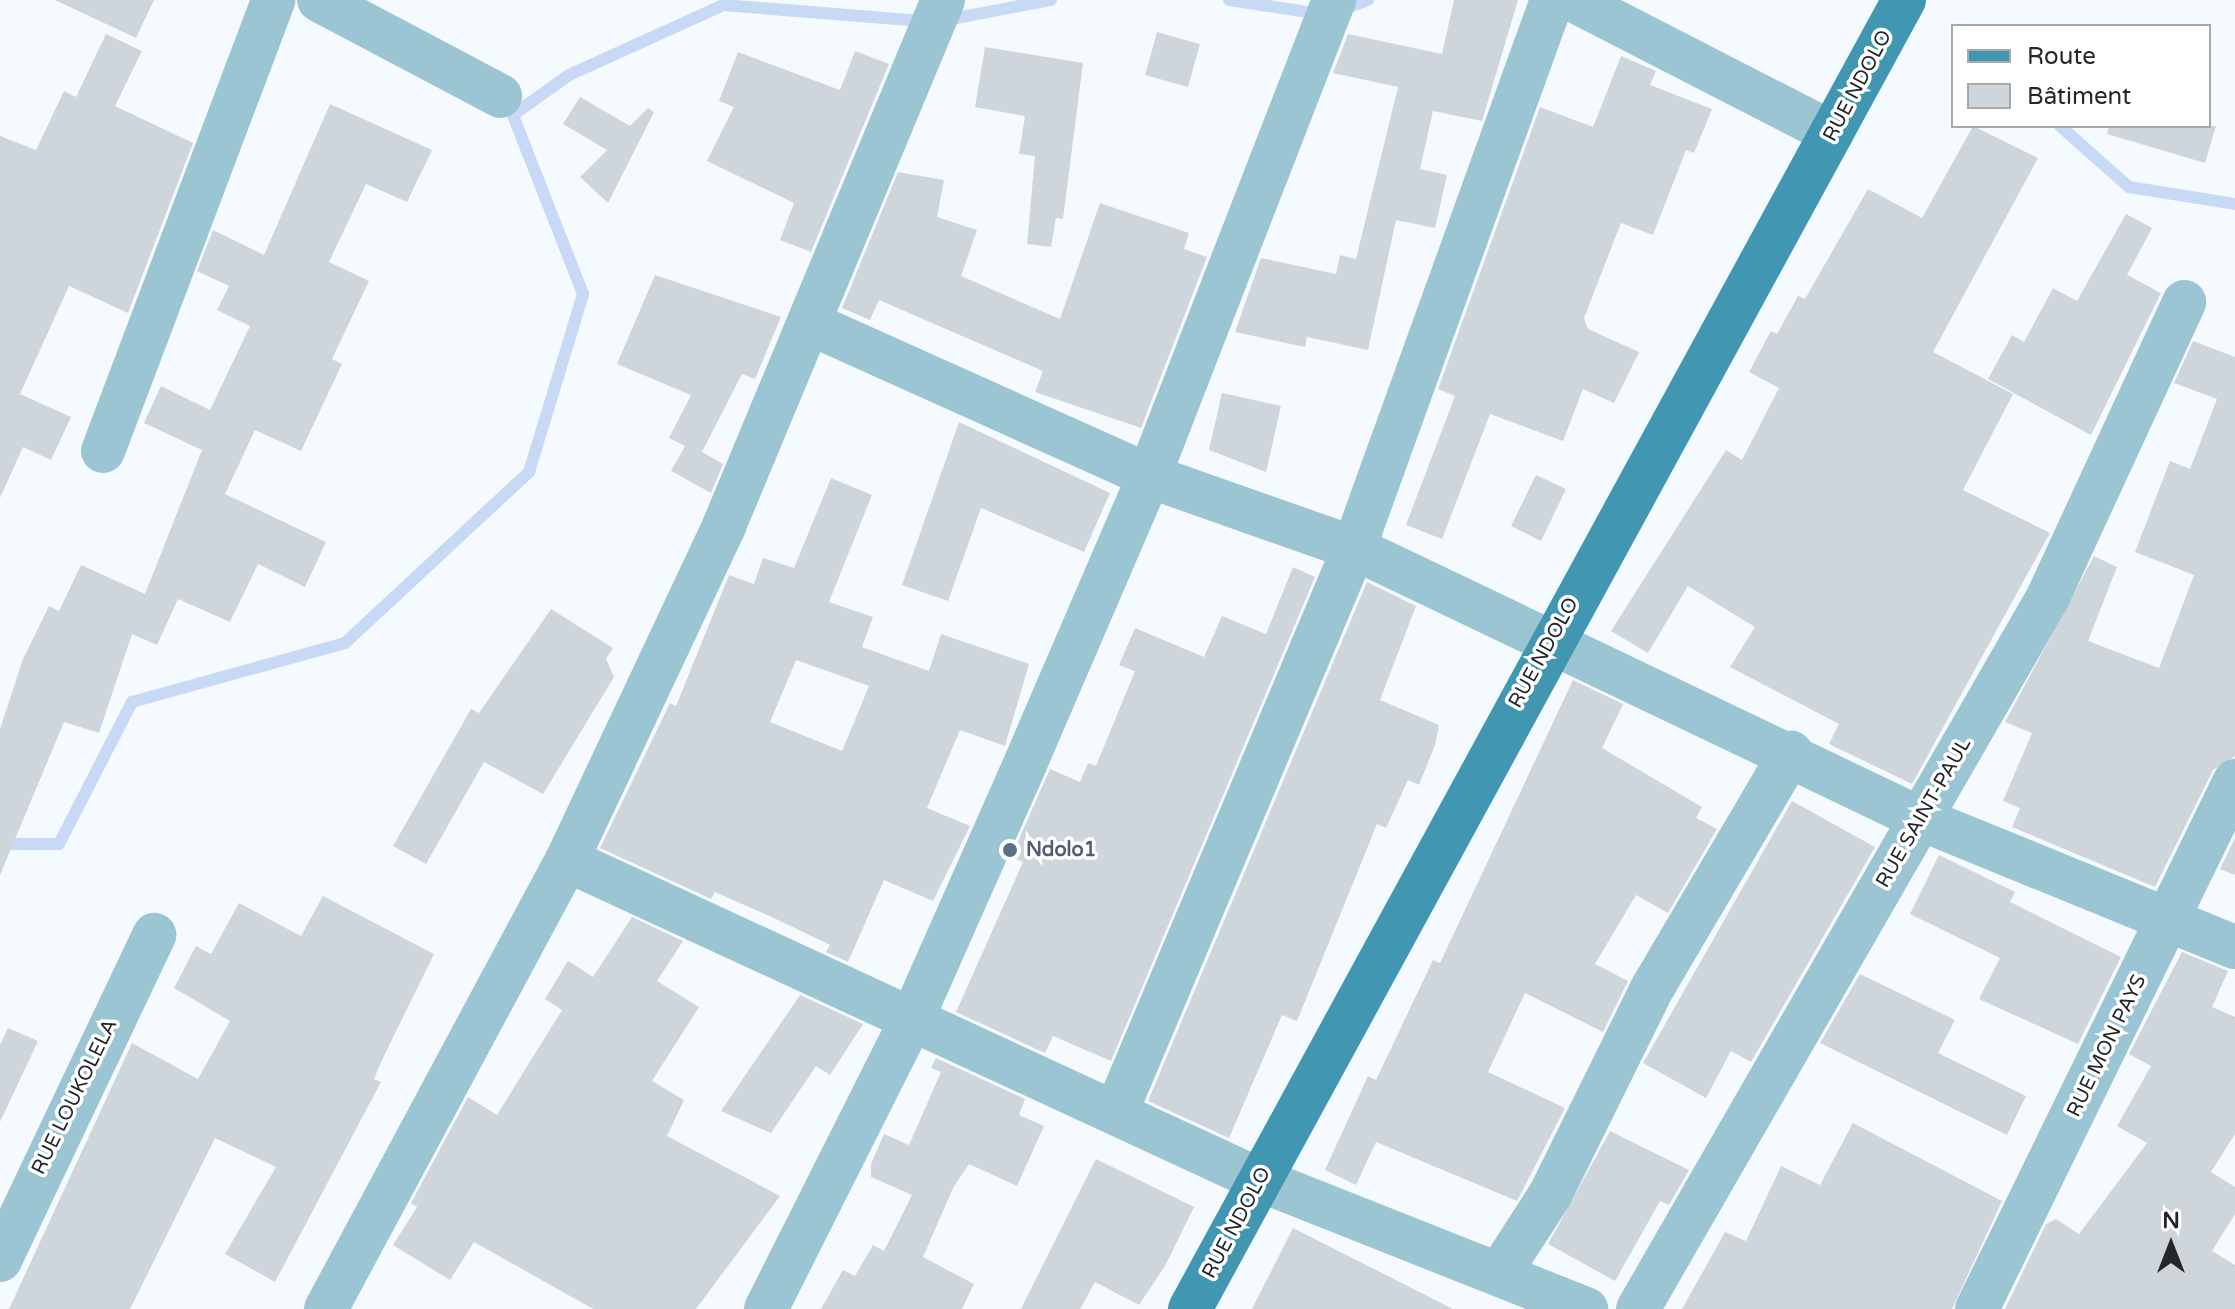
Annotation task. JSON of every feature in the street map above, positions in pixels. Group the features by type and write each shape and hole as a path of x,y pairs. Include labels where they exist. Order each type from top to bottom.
{"main road":[{"name":"RUE NDOLO","path":"1190,1309 1552,639 1904,0"}],"street":[{"path":"103,451 273,0"},
{"path":"319,0 500,96"},
{"path":"326,1309 567,860 724,526 943,0"},
{"path":"766,1309 913,1017 1149,476 1334,0"},
{"path":"1117,1110 1354,548 1552,0"},
{"path":"1573,0 1832,133"},
{"name":"RUE SAINT-PAUL","path":"1638,1309 2048,597 2184,302"},
{"path":"809,323 1149,476 1354,548 1791,753 1921,819 2235,947"},
{"path":"1499,1274 1550,1195 1653,987 1791,753"},
{"name":"RUE MON PAYS","path":"1977,1309 2235,781"},
{"path":"567,860 1117,1110 1260,1180 1586,1309"},
{"name":"RUE LOUKOLELA","path":"0,1260 154,935"}],"building":[{"path":"55,0 154,0 136,38"},
{"path":"1454,0 1518,0 1482,121 1433,111 1420,169 1447,175 1435,228 1396,220 1368,350 1307,337 1305,347 1235,332 1261,258 1336,274 1340,255 1356,259 1398,87 1333,73 1348,34 1442,54"},
{"path":"1157,32 1200,44 1188,87 1145,75"},
{"path":"106,34 142,51 115,106 193,143 128,313 69,286 20,394 71,417 51,460 23,447 0,498 0,136 36,150 64,91 76,97"},
{"path":"985,47 1083,63 1063,219 1056,218 1051,247 1027,244 1035,156 1019,154 1025,116 975,107"},
{"path":"855,51 889,64 811,252 780,240 794,203 707,161 734,107 719,101 738,52 840,90"},
{"path":"1621,56 1656,71 1650,85 1712,109 1694,153 1686,150 1653,235 1621,223 1584,318 1588,329 1639,352 1614,403 1583,389 1563,441 1490,414 1442,539 1406,525 1455,396 1438,389 1540,107 1593,127"},
{"path":"580,97 630,126 648,108 654,112 608,203 580,177 607,150 563,124"},
{"path":"330,104 432,150 407,202 366,184 329,262 369,281 332,359 342,364 301,451 255,430 225,494 326,542 305,587 258,564 230,622 178,599 157,645 132,634 99,733 64,722 0,875 0,729 23,659 49,606 59,611 81,565 145,594 202,450 144,423 161,386 210,410 250,326 217,310 229,286 197,271 213,230 264,255"},
{"path":"2216,126 2205,163 2107,134 2108,128"},
{"path":"1972,128 2038,158 1933,352 2013,394 1963,490 2050,533 1912,784 1829,744 1839,724 1730,667 1755,627 1688,586 1648,653 1611,631 1726,450 1742,460 1779,388 1749,372 1771,331 1777,334 1798,296 1805,299 1868,189 1922,218"},
{"path":"898,172 944,180 937,217 977,230 961,276 1060,319 1100,203 1189,233 1184,249 1207,257 1141,428 1035,392 1043,371 879,300 870,320 842,308"},
{"path":"2126,214 2152,228 2127,275 2161,293 2091,435 1988,379 2012,335 2024,342 2053,288 2077,301"},
{"path":"655,275 781,317 755,379 742,374 702,452 723,464 711,493 671,471 685,446 669,438 691,395 617,364"},
{"path":"2193,341 2235,357 2235,756 2213,770 2155,887 2012,827 2020,808 2003,801 2032,733 2005,722 2094,556 2117,567 2088,641 2159,668 2194,575 2135,552 2170,461 2190,469 2217,399 2174,383"},
{"path":"1222,393 1281,406 1266,472 1209,450"},
{"path":"959,422 1110,493 1084,552 981,508 948,601 902,585"},
{"path":"1536,475 1566,489 1541,541 1511,526"},
{"path":"831,478 872,495 829,602 873,617 862,647 929,671 941,634 1029,664 1005,746 960,730 927,808 970,826 933,901 884,880 848,962 826,952 830,945 776,919 715,892 711,899 600,848 670,703 676,706 729,575 754,584 763,558 794,568","holes":["796,660 869,686 842,751 770,722"]},
{"path":"1293,567 1315,577 1111,1061 1053,1036 1045,1053 956,1012 1023,862 1011,857 1050,769 1080,782 1088,763 1096,766 1135,671 1119,665 1135,628 1204,657 1222,616 1266,634"},
{"path":"1367,582 1416,606 1380,700 1439,725 1435,745 1419,785 1408,780 1386,828 1377,824 1297,1021 1282,1015 1229,1138 1148,1101"},
{"path":"551,609 613,648 606,659 614,677 543,794 484,762 426,864 393,846 471,709 479,713"},
{"path":"1573,680 1623,704 1602,748 1702,807 1696,818 1717,829 1668,913 1636,895 1595,964 1628,981 1603,1032 1525,993 1488,1072 1565,1108 1517,1201 1376,1142 1356,1185 1325,1170 1368,1076 1376,1080 1433,960 1440,963"},
{"path":"1792,801 1875,847 1751,1062 1731,1051 1706,1098 1643,1063"},
{"path":"2235,838 2235,875 2220,869"},
{"path":"1939,855 2015,892 2010,902 2121,957 2078,1044 1979,999 2000,958 1910,914"},
{"path":"323,896 434,954 374,1079 381,1082 275,1282 225,1254 276,1167 215,1138 130,1309 9,1309 132,1043 198,1079 230,1021 174,988 196,946 211,954 239,903 301,936"},
{"path":"632,917 683,941 657,981 699,1007 652,1081 684,1100 667,1136 780,1196 696,1309 593,1309 474,1242 450,1280 393,1245 417,1207 411,1203 468,1097 497,1115 562,1010 545,999 568,961 593,977"},
{"path":"2182,952 2228,971 2212,1007 2235,1017 2235,1134 2211,1172 2235,1187 2235,1214 2212,1251 2235,1265 2235,1309 2005,1309 2046,1224 2056,1219 2079,1234 2147,1143 2117,1126 2151,1066 2129,1054"},
{"path":"1860,974 1955,1020 1938,1053 2026,1096 2007,1135 1820,1043"},
{"path":"800,995 863,1024 830,1075 816,1066 771,1133 721,1111"},
{"path":"8,1028 38,1041 0,1122 0,1045"},
{"path":"936,1058 1025,1099 1019,1115 1044,1126 1017,1186 969,1164 953,1188 923,1257 974,1284 962,1309 821,1309 843,1270 855,1276 873,1245 884,1251 912,1195 871,1177 871,1164 884,1134 909,1145 941,1072 931,1068"},
{"path":"1853,1123 2002,1201 1952,1309 1682,1309 1725,1232 1746,1241 1781,1166 1820,1185"},
{"path":"1610,1131 1689,1170 1669,1205 1660,1201 1615,1281 1548,1244"},
{"path":"1096,1159 1194,1207 1165,1266 1139,1305 1095,1282 1080,1309 1021,1309"},
{"path":"1293,1228 1453,1309 1252,1309"}],"waterway":[{"path":"946,20 1051,0"},
{"path":"1229,0 1321,14"},
{"path":"1342,10 1368,0"},
{"path":"0,844 59,844 132,702 345,643 529,472 583,294 513,115 569,75 723,5 924,21"},
{"path":"2062,128 2129,187 2235,204"}],"place":[{"name":"Ndolo1","path":"1010,850"}]}
